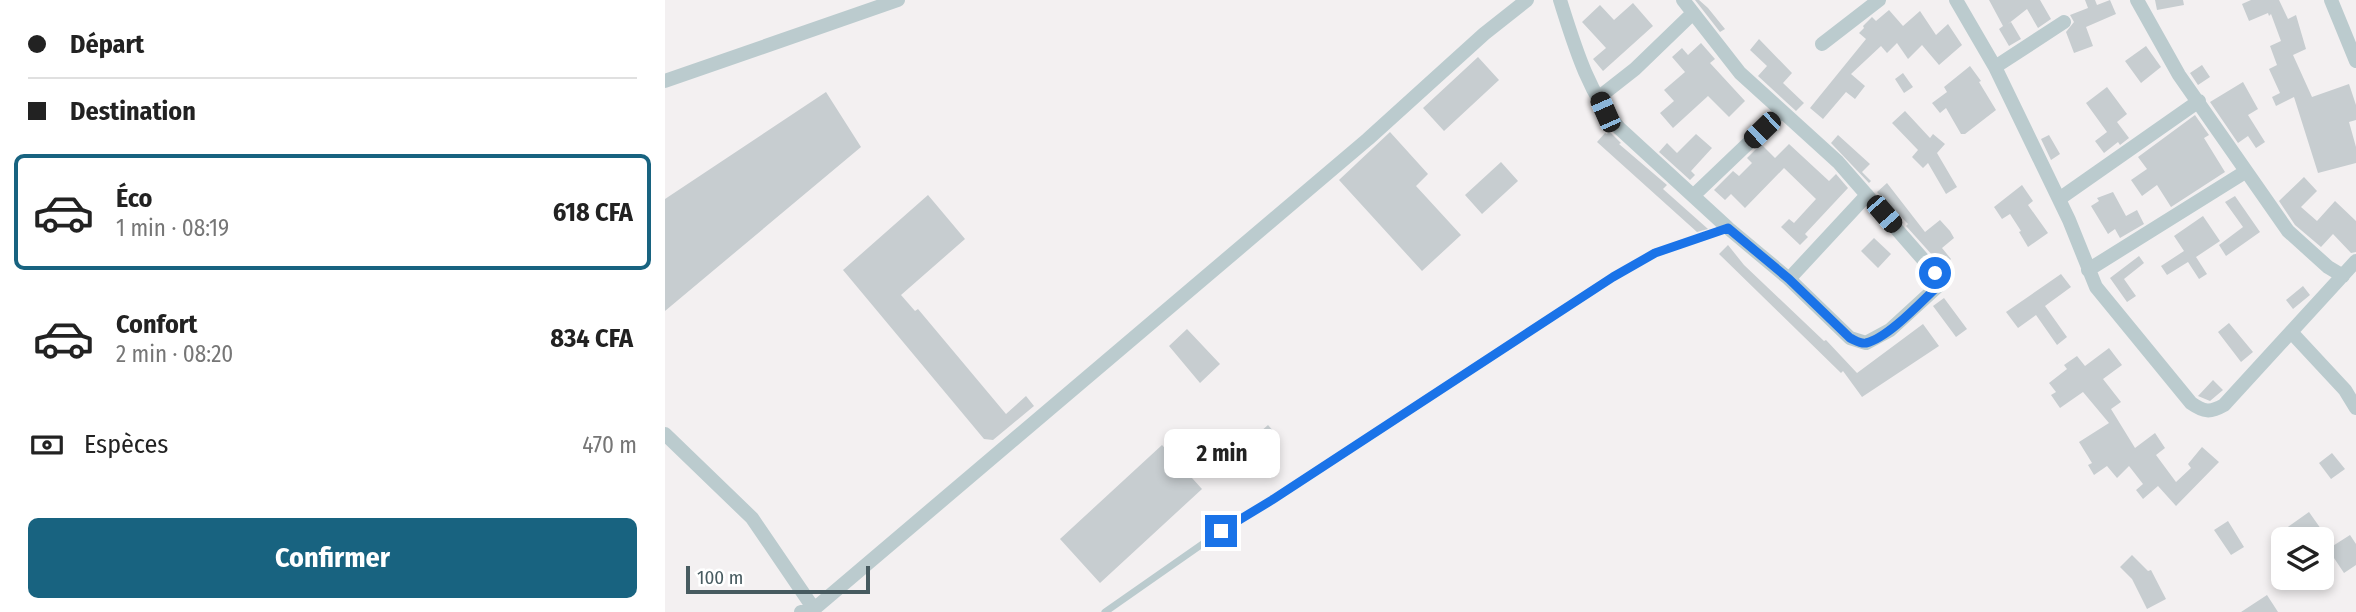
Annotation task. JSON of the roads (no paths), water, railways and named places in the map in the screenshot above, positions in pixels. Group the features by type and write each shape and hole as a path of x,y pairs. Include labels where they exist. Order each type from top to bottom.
{"street":[{"path":"665,81 898,0"},
{"path":"665,434 753,518 810,611 1527,0"},
{"path":"1560,0 1577,51 1598,97 1605,112 1619,128 1728,228 1789,279 1850,338 1866,343 1890,330 1938,286 1935,273 1838,162 1740,73 1682,0"},
{"path":"1822,44 1879,0"},
{"path":"1956,0 1995,67 2059,199 2095,287 2191,403 2203,411 2213,412 2224,405 2292,334 2356,261"},
{"path":"2137,0 2179,75 2288,231 2328,267 2343,276"},
{"path":"2331,0 2356,61"},
{"path":"1598,97 1635,69 1693,13"},
{"path":"1995,67 2064,22"},
{"path":"2059,199 2199,101"},
{"path":"1693,196 1782,111"},
{"path":"2088,270 2245,173"},
{"path":"1789,279 1867,195"},
{"path":"2292,334 2345,390 2356,408"}],"lane":[{"path":"1105,612 1221,531 1613,277 1655,253 1728,228"}]}
